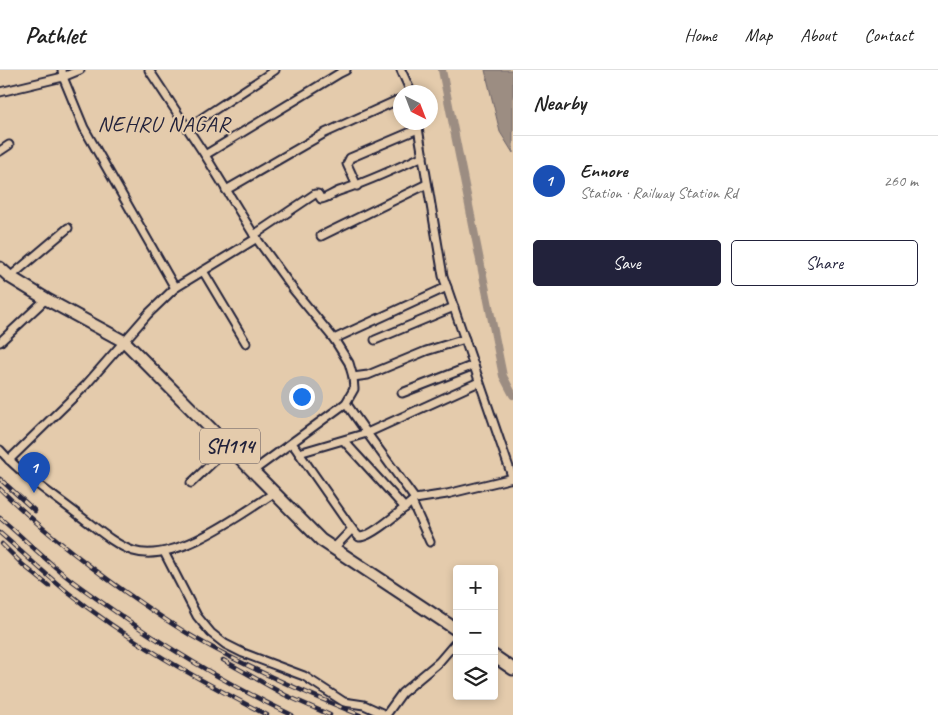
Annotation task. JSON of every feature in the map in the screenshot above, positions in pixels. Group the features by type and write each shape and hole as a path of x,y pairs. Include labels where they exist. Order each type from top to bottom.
{"main road":[{"name":"SH114","path":"0,268 10,277 46,299 125,342 321,540 453,627"},
{"path":"498,659 513,669"}],"street":[{"path":"0,92 80,70"},
{"path":"149,70 256,236 293,289 334,338 348,363 353,377 354,389 346,403 253,470"},
{"path":"188,128 275,70"},
{"path":"401,70 407,85"},
{"path":"205,155 341,71"},
{"path":"62,74 84,128 175,288"},
{"path":"226,190 325,133 393,102"},
{"path":"357,186 348,164 350,158 409,130"},
{"path":"292,443 359,537 364,537 413,501 513,479 443,276 418,130"},
{"path":"0,151 9,145"},
{"path":"9,460 85,386 148,314 175,288 256,236 315,194 318,194 324,200 336,192 357,186 422,156"},
{"path":"321,236 427,184"},
{"path":"10,277 68,228"},
{"path":"203,271 246,343"},
{"path":"334,338 447,287"},
{"path":"0,342 46,299"},
{"path":"375,340 454,307"},
{"path":"353,377 368,375 426,351 464,339"},
{"path":"402,393 474,365"},
{"path":"299,453 367,433 480,382"},
{"path":"346,403 413,501 430,542"},
{"path":"344,440 405,508"},
{"path":"191,483 230,446"},
{"path":"0,450 22,473 116,542 132,550 144,553 164,552 224,527 274,493"},
{"path":"333,549 352,529"},
{"path":"164,552 197,616 211,633 225,644 243,653 304,676 344,702 364,705 386,715 407,688 439,662 453,646"}],"shaded area":[{"path":"485,70 513,70 513,153 500,132"}],"waterway":[{"path":"442,70 503,376 513,395"}],"railway":[{"path":"0,479 35,511"},
{"path":"0,489 51,535 88,564 125,592 179,628 251,667 360,715"},
{"path":"0,518 65,575 127,620 208,671 292,715"},
{"path":"0,533 66,591 113,626 189,673 267,715"},
{"path":"2,544 23,565 49,586"},
{"path":"223,660 285,695 330,715"}],"place":[{"name":"Ennore","path":"34,493"}],"district":[{"name":"NEHRU NAGAR","path":"164,123"}]}
